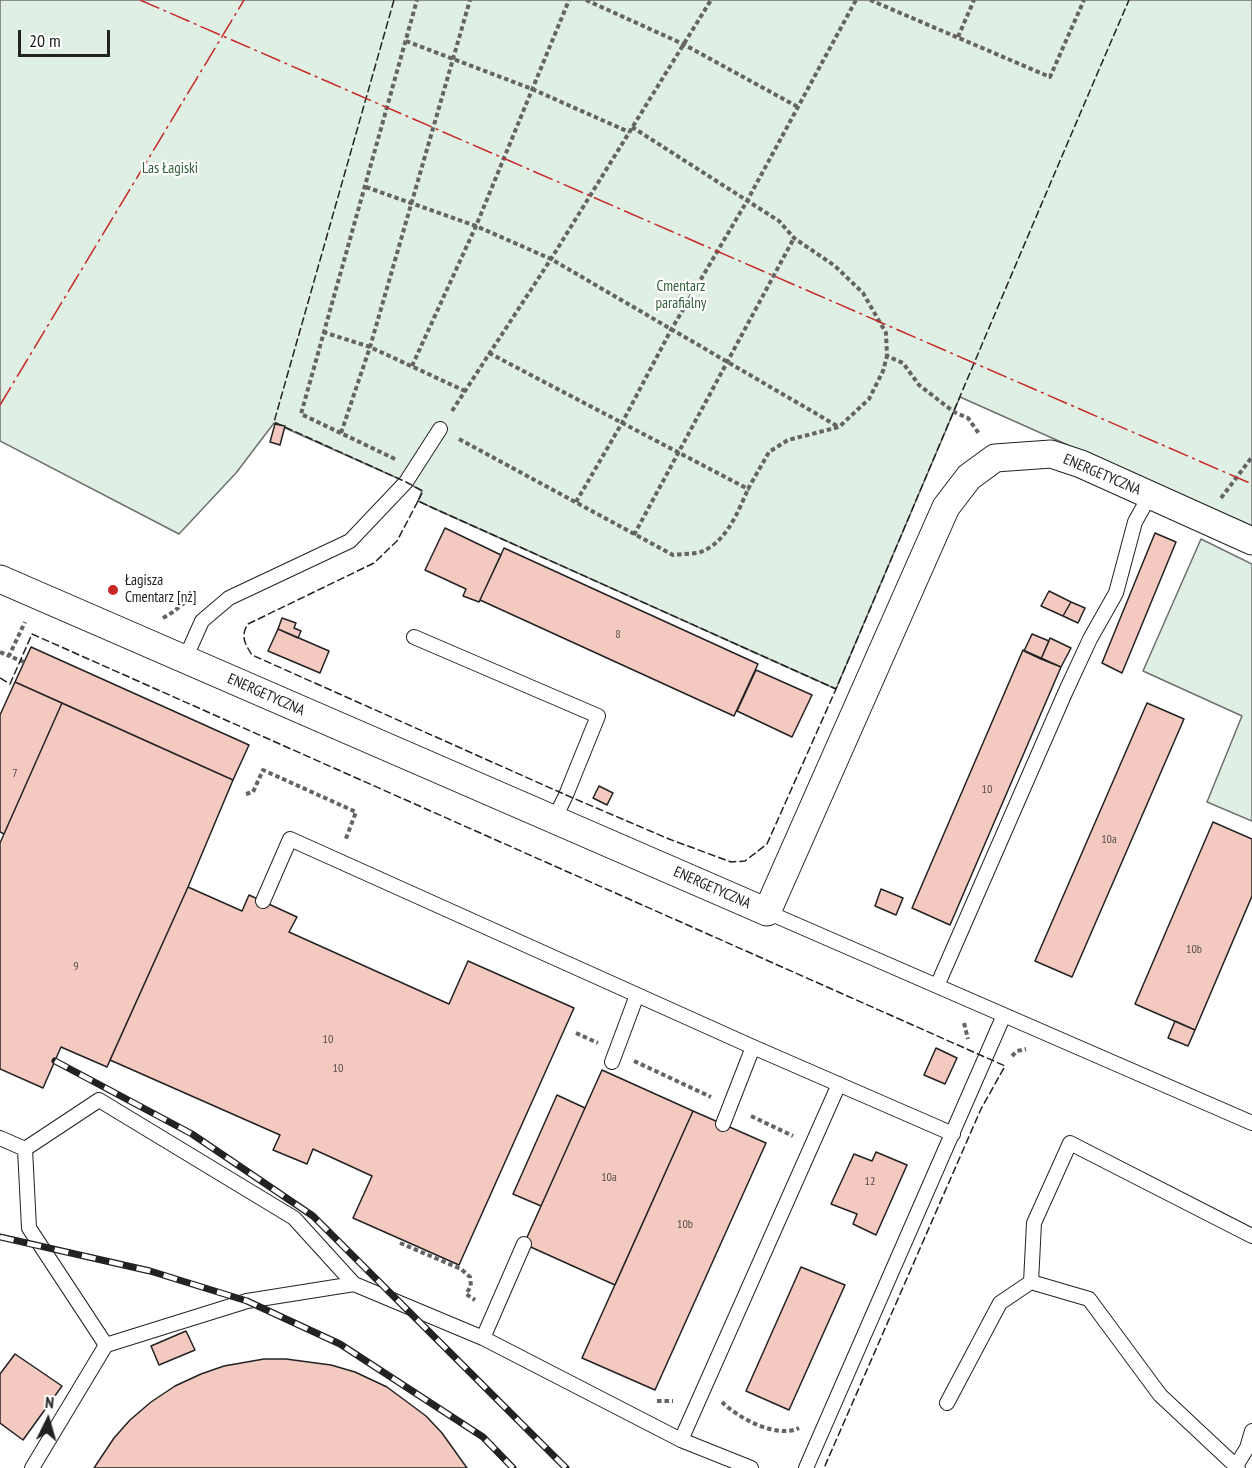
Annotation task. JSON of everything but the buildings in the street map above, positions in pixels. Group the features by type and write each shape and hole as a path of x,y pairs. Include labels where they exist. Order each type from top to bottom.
{"street":[{"name":"ENERGETYCZNA","path":"0,579 767,912 946,507 969,477 995,458 1051,454 1081,464 1252,541"}],"lane":[{"path":"185,659 202,621 229,598 350,541 406,482 440,429"},
{"path":"937,986 1065,693 1090,639 1116,593 1135,522 1150,495"},
{"path":"414,637 598,716 554,820"},
{"path":"263,901 290,839 753,1047 953,1134"},
{"path":"767,912 1252,1123"},
{"path":"614,1057 637,995"},
{"path":"806,1468 1004,1015"},
{"path":"723,1124 753,1047"},
{"path":"681,1440 839,1084"},
{"path":"25,1149 99,1100 294,1218 354,1284 483,1338 681,1440 751,1468"},
{"path":"0,1138 25,1149"},
{"path":"1030,1282 1034,1223 1070,1143 1252,1236"},
{"path":"25,1149 29,1228 106,1345"},
{"path":"483,1338 524,1245"},
{"path":"947,1403 1000,1302 1030,1282 1089,1299 1160,1395 1237,1467 1247,1448 1252,1431"},
{"path":"32,1468 106,1345 247,1301 354,1284"}],"path":[{"path":"414,469 301,414 417,0"},
{"path":"341,433 370,346 470,0"},
{"path":"412,366 476,226 569,0"},
{"path":"586,0 683,44 798,108"},
{"path":"632,127 779,221 794,238 835,266 863,293 886,333 887,356 883,371 869,399 839,427 788,440 769,452 737,514 719,541 699,553 673,555 440,429 711,0"},
{"path":"576,502 622,423 671,330 747,201 856,0"},
{"path":"870,0 1050,77 1084,0"},
{"path":"958,37 974,0"},
{"path":"406,41 454,57 629,132"},
{"path":"366,187 476,226 550,258 839,427"},
{"path":"634,535 794,238"},
{"path":"323,332 370,346 465,391"},
{"path":"489,353 748,489"},
{"path":"887,356 903,363 919,385 954,412 968,418"},
{"path":"1204,520 1252,457"},
{"path":"157,621 173,612 198,592"},
{"path":"9,656 27,617"},
{"path":"0,652 24,662"},
{"path":"246,794 253,792 263,770 356,812 344,842 348,849"},
{"path":"576,1033 614,1057 730,1106 796,1138"},
{"path":"400,1243 461,1269 470,1277 471,1286 466,1294 495,1312"},
{"path":"721,1391 722,1402"},
{"path":"649,1399 675,1402 684,1392 722,1402 732,1412 760,1425 788,1431 797,1430 804,1425"}],"green space":[{"path":"0,0 1252,0 1252,527 960,397 836,689 418,501 422,491 406,482 274,423 236,473 179,534 0,441"},
{"path":"1201,539 1252,564 1252,821 1207,802 1242,716 1143,671"}],"railway":[{"path":"55,1061 192,1134 313,1216 566,1468"},
{"path":"0,1237 150,1271 247,1301 340,1344 483,1437 513,1468"}],"fence":[{"path":"394,0 274,422 423,491 418,501 836,689 1129,0"},
{"path":"418,501 397,541 374,563 248,624 244,632 244,640 252,655 566,795 669,839 731,862 745,861 767,844 836,689"},
{"path":"0,678 10,684 32,634 1005,1066 981,1109 824,1468"}],"power":[{"path":"140,0 1252,484"},
{"path":"0,405 244,0"}],"place":[{"name":"Łagisza Cmentarz [nż]","path":"113,590"}],"park label":[{"name":"Las Łagiski","path":"170,169"},
{"name":"Cmentarz parafialny","path":"681,296"}]}
